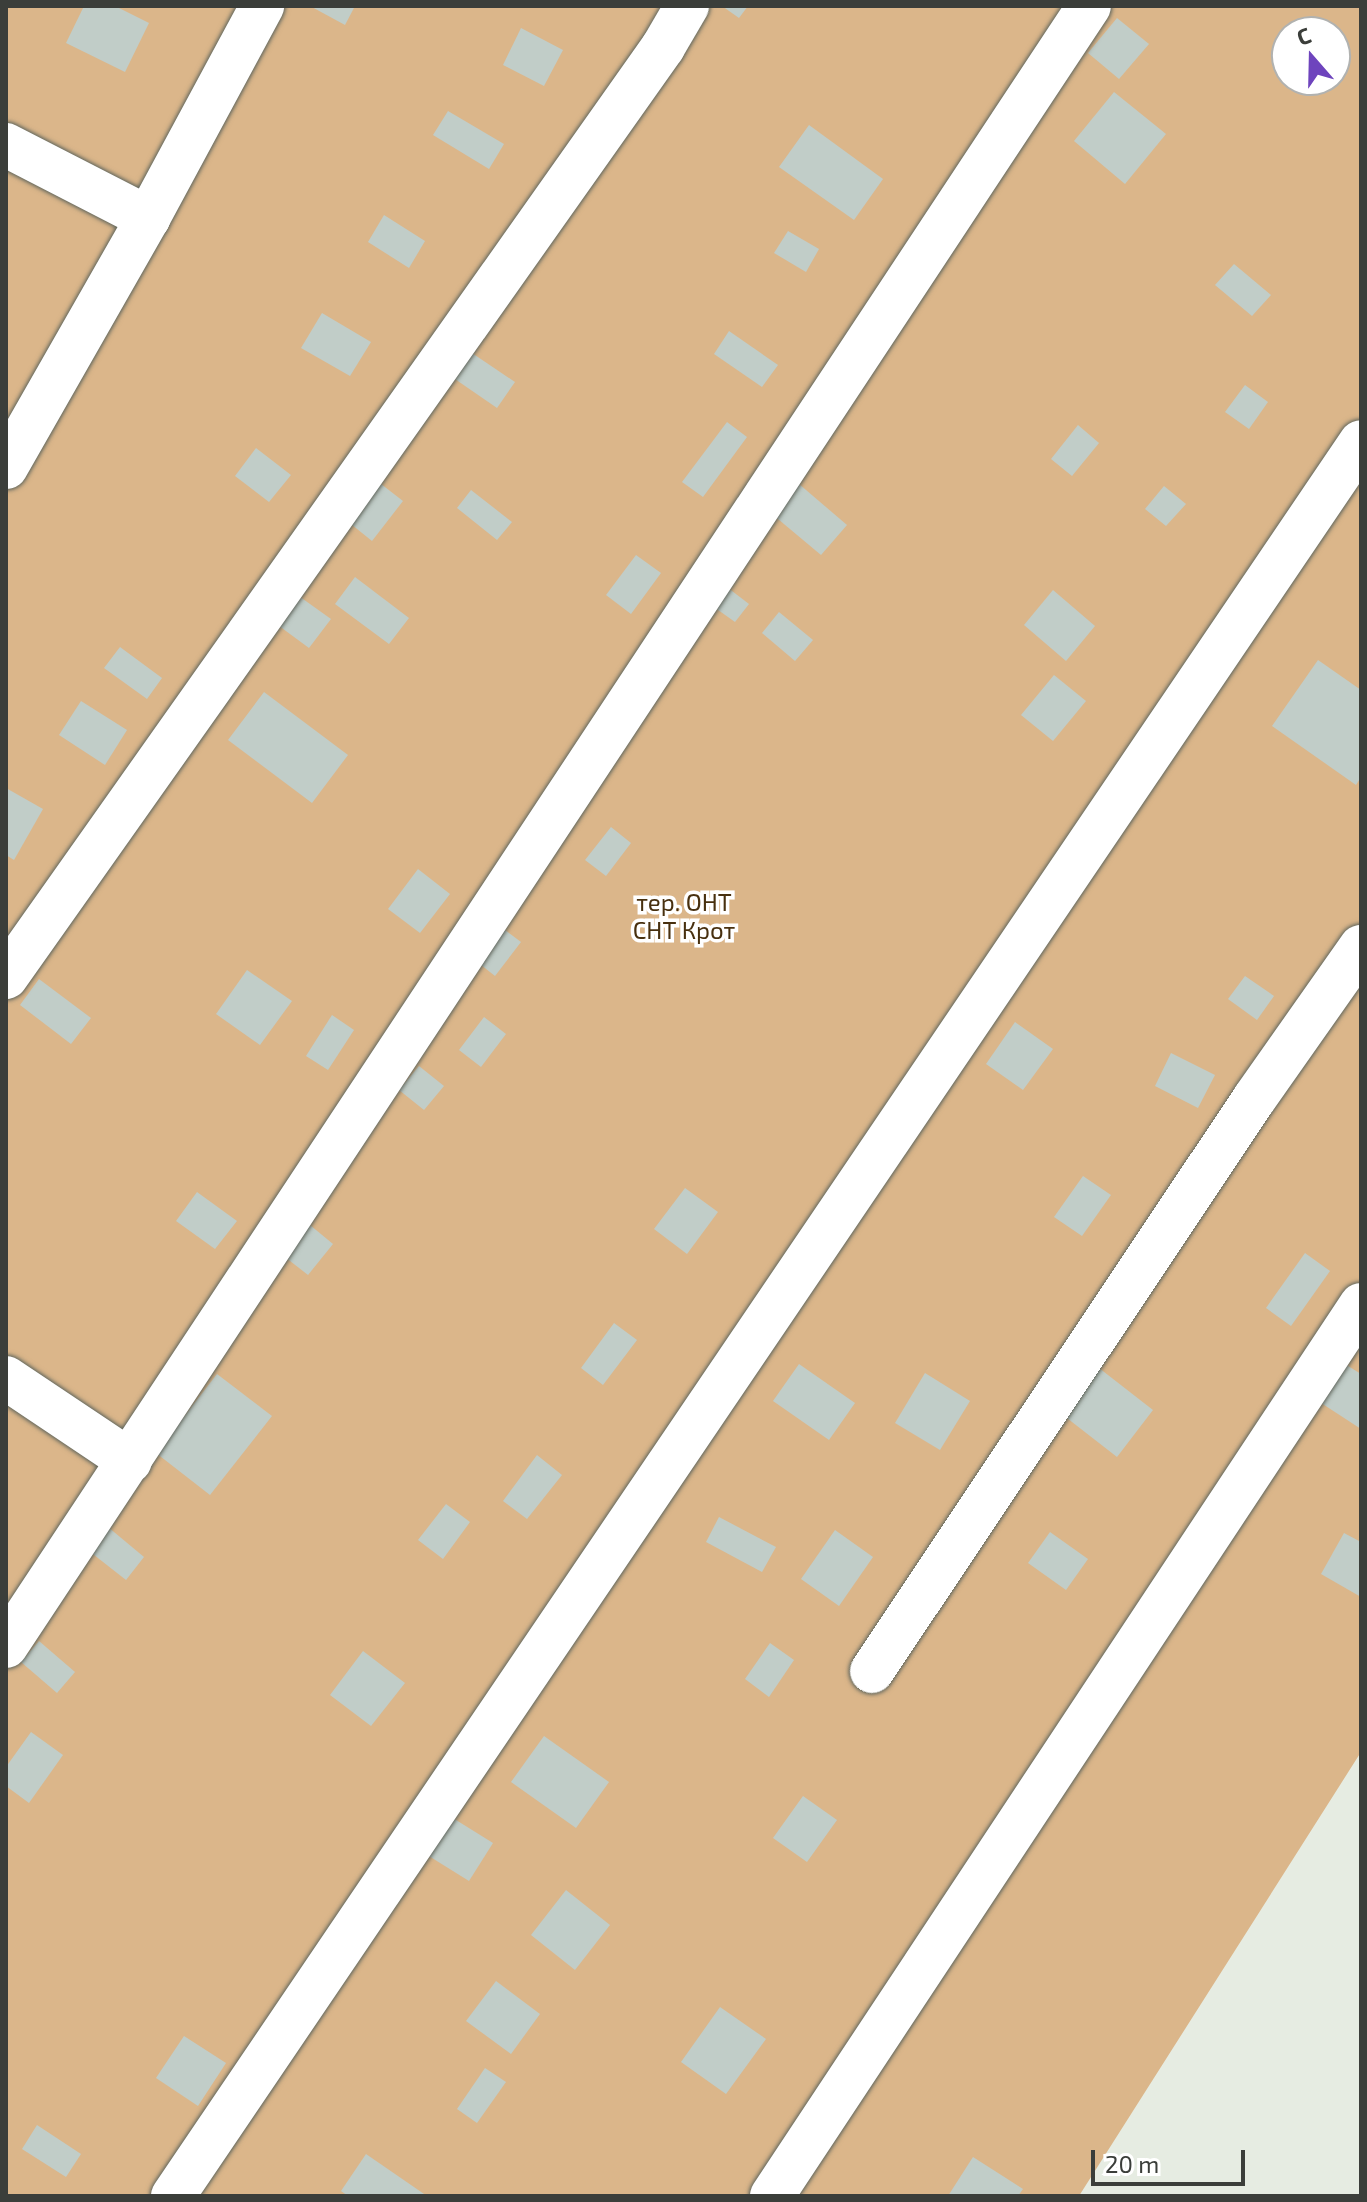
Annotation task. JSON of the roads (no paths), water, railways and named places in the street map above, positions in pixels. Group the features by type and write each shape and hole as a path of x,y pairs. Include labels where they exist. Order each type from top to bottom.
{"lane":[{"path":"6,467 148,218 262,6"},
{"path":"6,977 645,73 687,6"},
{"path":"6,1646 1089,6"},
{"path":"6,145 148,218"},
{"path":"173,2196 1361,442"},
{"path":"872,1671 1254,1099 1361,947"},
{"path":"772,2196 1361,1305"},
{"path":"6,1378 130,1461"}],"park label":[{"name":"тер. ОНТ СНТ Крот","path":"684,916"}]}
